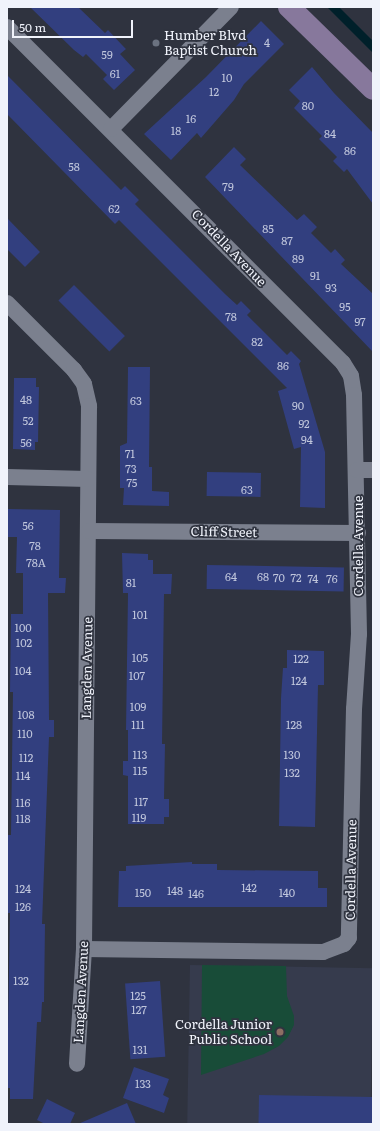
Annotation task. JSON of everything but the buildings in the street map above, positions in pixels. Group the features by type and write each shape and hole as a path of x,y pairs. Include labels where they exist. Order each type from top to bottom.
{"street":[{"path":"111,129 231,7"},
{"path":"289,7 373,89"},
{"name":"Cordella Avenue","path":"7,26 343,362 351,376 365,470 358,533 358,634 354,710 349,938 344,944 324,952 84,949"},
{"name":"Langden Avenue","path":"7,303 74,370 84,384 89,406 84,949 77,1064"},
{"path":"7,477 88,479"},
{"name":"Cliff Street","path":"89,530 358,533"}],"shaded area":[{"path":"327,7 339,7 373,41 373,53"},
{"name":"Cordella Junior Public School","path":"190,965 373,968 370,1124 187,1124"}],"green space":[{"path":"202,965 286,966 287,996 294,1016 294,1025 288,1037 279,1046 264,1054 201,1075"}],"place":[{"name":"Humber Blvd Baptist Church","path":"156,43"},
{"name":"Cordella Junior Public School","path":"280,1032"}]}
